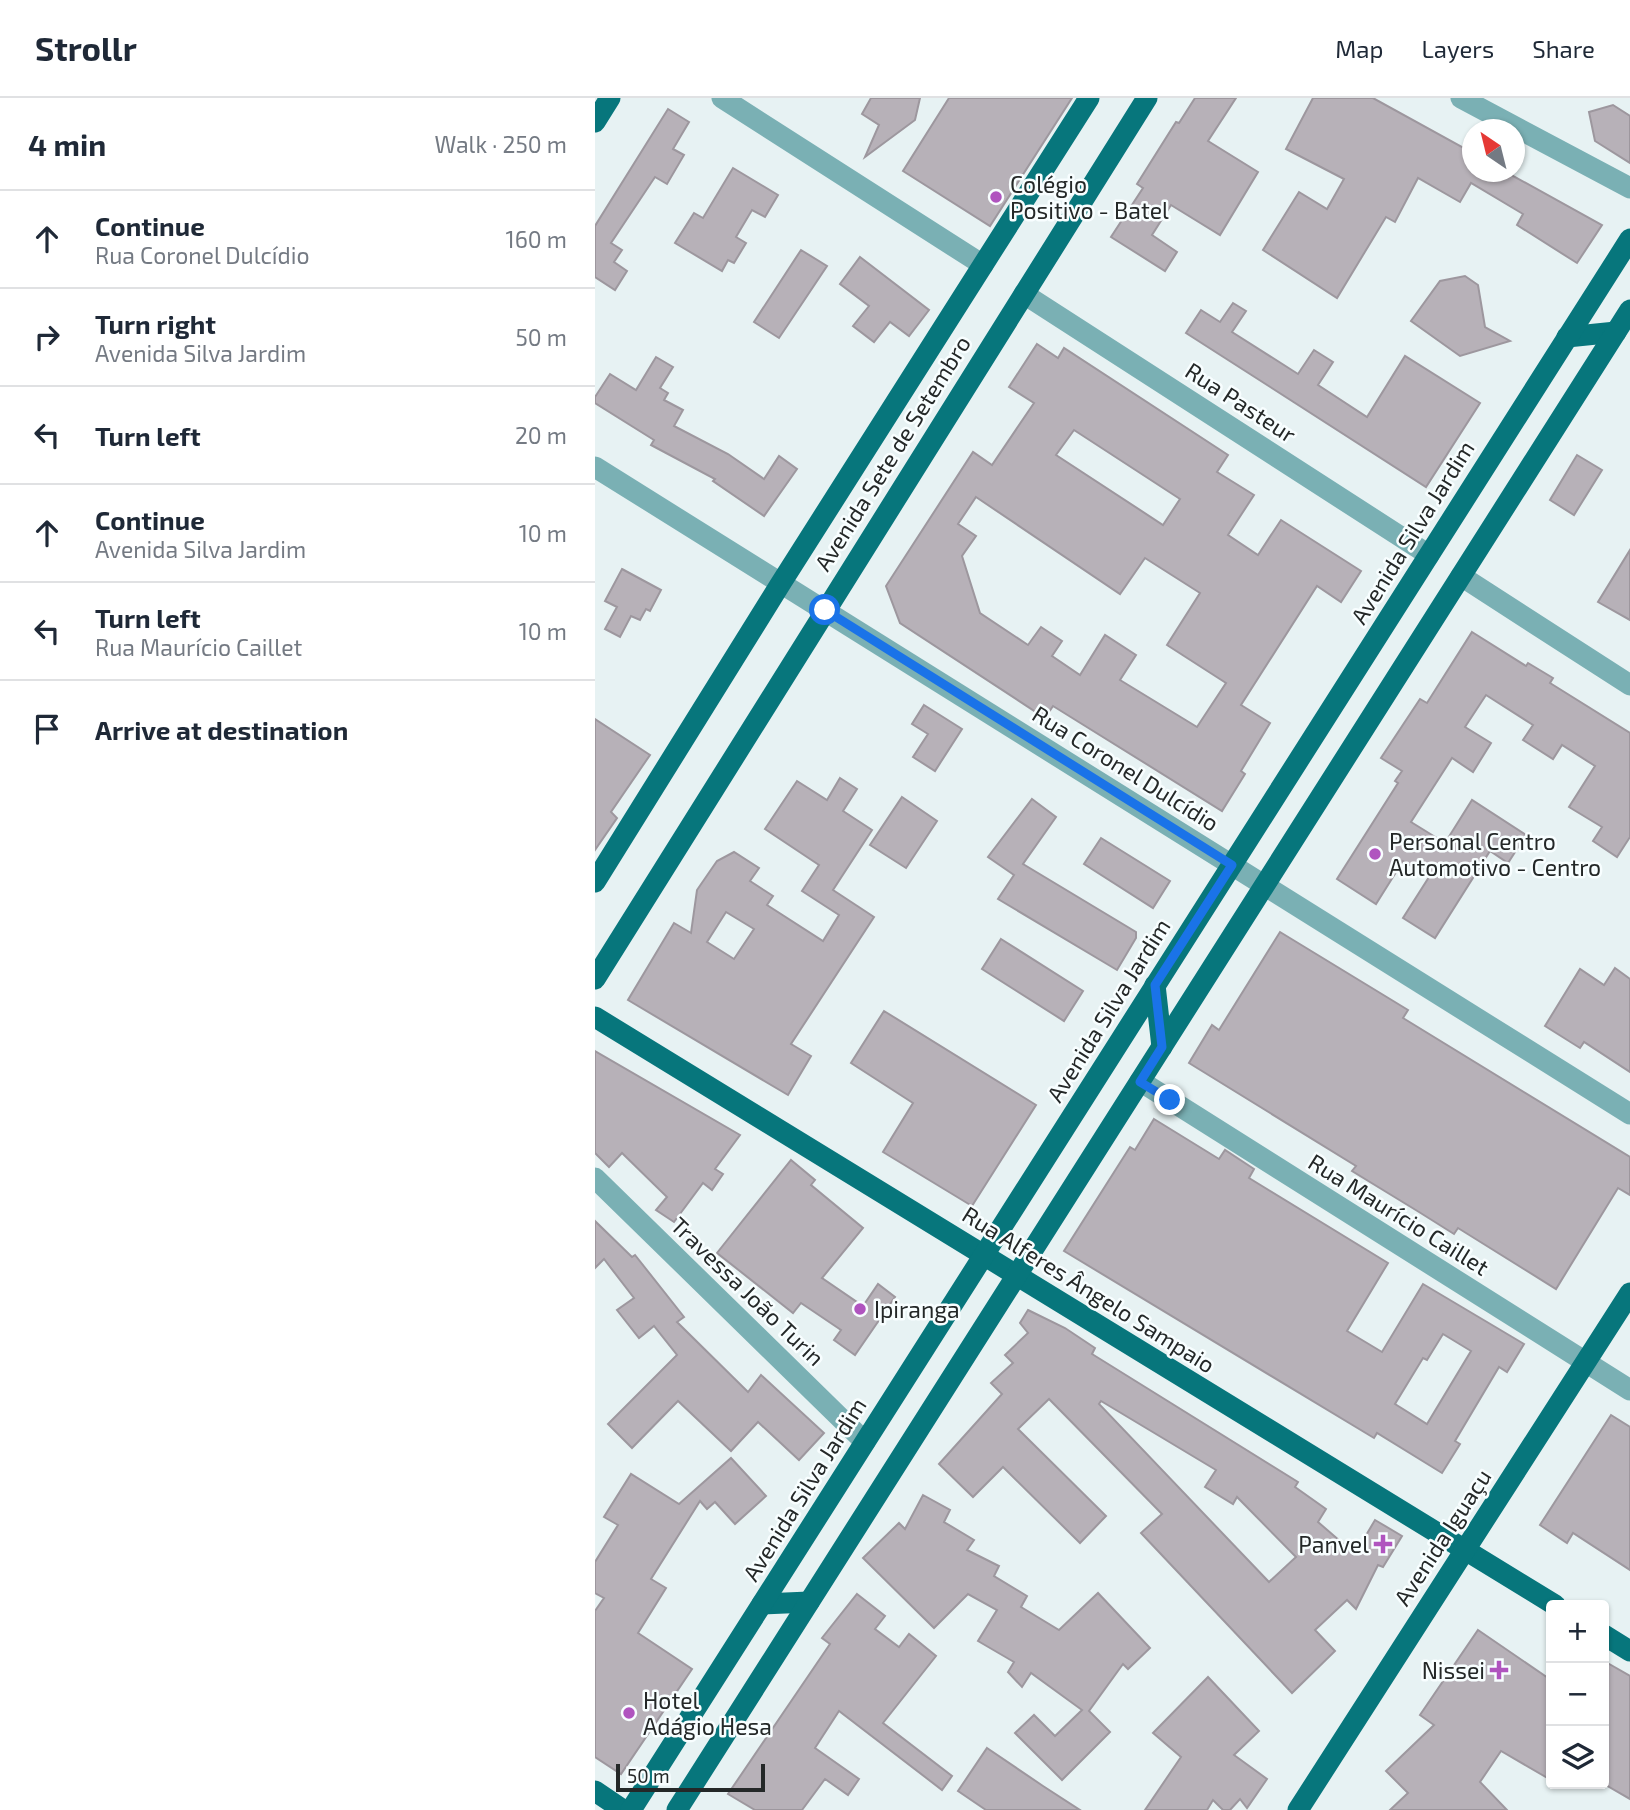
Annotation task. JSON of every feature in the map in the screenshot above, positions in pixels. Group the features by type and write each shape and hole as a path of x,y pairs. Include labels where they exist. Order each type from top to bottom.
{"main road":[{"path":"595,122 610,98"},
{"name":"Avenida Sete de Setembro","path":"595,882 1089,98"},
{"name":"Avenida Sete de Setembro","path":"595,979 1147,98"},
{"name":"Avenida Silva Jardim","path":"631,1810 1630,239"},
{"path":"677,1810 1630,310"},
{"path":"1567,337 1616,332"},
{"path":"1155,985 1162,1047"},
{"name":"Rua Alferes Ângelo Sampaio","path":"595,1017 1547,1600"},
{"name":"Avenida Iguaçu","path":"1298,1810 1630,1293"},
{"path":"762,1604 809,1602"},
{"path":"1609,1638 1630,1651"},
{"path":"595,1791 623,1810"}],"street":[{"path":"722,98 983,265"},
{"path":"1461,98 1630,188"},
{"name":"Rua Pasteur","path":"1024,294 1429,555"},
{"name":"Rua Coronel Dulcídio","path":"595,467 1630,1114"},
{"path":"1461,576 1630,685"},
{"name":"Rua Maurício Caillet","path":"1140,1082 1630,1390"},
{"name":"Travessa João Turin","path":"595,1178 865,1442"}],"building":[{"path":"871,98 920,98 915,120 865,157 879,125 862,114"},
{"name":"Colégio Positivo - Batel","path":"949,98 1072,98 990,226 903,171"},
{"path":"1195,98 1236,98 1208,141 1258,172 1220,235 1171,205 1152,235 1177,252 1165,271 1111,237 1143,188 1137,184 1176,122 1179,123"},
{"path":"1313,98 1373,98 1462,147 1462,182 1524,182 1602,225 1577,263 1517,225 1523,214 1471,183 1460,202 1418,178 1395,222 1386,217 1337,298 1263,250 1299,192 1327,209 1344,179 1286,149"},
{"path":"1613,105 1630,116 1630,163 1595,141 1589,112"},
{"path":"668,109 689,122 673,149 684,155 667,184 655,177 611,243 622,250 614,262 627,271 615,290 595,277 595,226"},
{"path":"733,168 778,195 765,217 752,210 736,237 746,243 734,263 728,260 722,271 675,243 694,213 703,218"},
{"path":"801,250 827,266 779,338 754,322"},
{"path":"860,257 929,310 909,336 890,322 874,342 853,326 869,306 840,284"},
{"path":"1465,276 1478,285 1485,327 1510,341 1460,356 1411,321 1440,281"},
{"path":"1233,303 1246,311 1232,332 1298,374 1314,350 1333,362 1318,385 1367,417 1405,356 1480,403 1426,487 1186,333 1201,310 1220,322"},
{"path":"1037,344 1058,358 1064,348 1228,455 1217,472 1254,495 1228,535 1258,555 1281,520 1361,571 1341,602 1317,586 1241,705 1270,723 1241,771 1245,774 1222,811 1053,706 1045,718 900,623 886,586 973,452 992,465 1034,403 1009,387","holes":["1074,430 1180,499 1163,525 1056,455","976,497 1120,594 1145,558 1200,593 1167,645 1226,683 1197,727 1120,680 1136,655 1105,635 1080,675 1052,656 1062,641 1041,627 1028,645 980,613 962,556 976,536 958,524"]},
{"path":"656,357 673,367 660,388 668,393 664,400 683,410 674,426 728,454 764,479 779,456 797,469 764,516 713,481 715,479 651,445 654,440 595,403 595,397 610,374 636,390"},
{"path":"1577,455 1602,470 1574,515 1550,500"},
{"path":"1630,550 1630,620 1598,602"},
{"path":"622,569 661,590 650,611 646,609 640,620 631,616 620,637 605,629 617,607 605,601"},
{"path":"1472,632 1526,666 1528,663 1553,678 1550,683 1630,733 1630,837 1617,857 1593,841 1602,827 1569,807 1595,766 1562,745 1553,759 1523,740 1533,725 1486,695 1465,727 1491,743 1473,772 1452,758 1411,822 1445,843 1472,800 1526,835 1508,863 1490,851 1435,938 1403,918 1429,877 1403,861 1376,904 1337,879 1398,783 1395,781 1402,771 1381,758 1420,699 1427,703"},
{"path":"924,705 962,729 935,771 913,757 928,734 912,724"},
{"path":"595,719 650,755 611,812 617,818 595,850"},
{"path":"840,778 857,789 843,811 872,830 833,890 874,917 791,1044 811,1056 788,1095 628,1000 674,923 691,933 697,890 717,861 734,852 759,868 750,881 773,896 767,905 823,941 839,915 802,891 819,865 765,829 797,781 827,800","holes":["726,912 754,929 734,959 707,942"]},
{"path":"902,797 937,821 906,868 870,845"},
{"path":"1032,799 1056,817 1023,864 1136,932 1136,938 1117,970 998,899 1014,875 988,857"},
{"path":"1101,838 1170,881 1153,908 1084,864"},
{"path":"1280,932 1408,1010 1403,1018 1630,1157 1630,1195 1618,1188 1556,1289 1458,1228 1454,1234 1352,1171 1356,1166 1189,1063 1212,1025 1219,1030"},
{"path":"1001,939 1083,991 1064,1021 982,969"},
{"path":"1615,968 1630,979 1630,1072 1584,1042 1580,1048 1545,1026 1580,969 1604,985"},
{"path":"884,1011 1036,1105 972,1206 883,1152 913,1103 851,1063"},
{"path":"595,1051 740,1135 715,1169 723,1174 712,1190 703,1183 674,1222 656,1210 667,1197 622,1153 609,1167 595,1153"},
{"path":"1154,1119 1219,1159 1225,1150 1254,1169 1249,1178 1388,1263 1347,1331 1382,1352 1423,1284 1524,1344 1507,1372 1499,1367 1455,1441 1460,1444 1442,1473 1377,1433 1374,1438 1064,1251 1130,1147 1135,1150","holes":["1443,1334 1471,1351 1427,1424 1395,1404 1423,1358 1427,1360"]},
{"path":"791,1160 815,1180 811,1185 863,1228 822,1278 863,1306 878,1284 895,1297 855,1355 834,1340 841,1330 801,1303 793,1313 717,1253"},
{"path":"595,1221 632,1257 635,1255 684,1317 677,1322 748,1392 761,1375 824,1433 799,1460 758,1422 731,1451 678,1401 632,1448 608,1424 677,1355 654,1326 639,1338 617,1310 634,1298 604,1259 595,1268"},
{"path":"1028,1310 1065,1328 1095,1348 1092,1354 1298,1482 1295,1487 1326,1509 1318,1522 1355,1554 1375,1520 1402,1536 1383,1567 1378,1565 1356,1609 1347,1600 1315,1630 1335,1651 1292,1693 1141,1533 1162,1514 1049,1399 1018,1429 1106,1516 1080,1543 1003,1467 973,1497 939,1464 1002,1394 991,1383 1013,1363 1005,1355 1028,1333 1020,1323","holes":["1101,1401 1216,1470 1205,1487 1233,1504 1237,1497 1296,1557 1269,1582 1099,1404"]},
{"path":"1611,1415 1630,1427 1630,1570 1573,1533 1567,1543 1540,1525"},
{"path":"731,1458 766,1496 735,1524 715,1502 707,1509 700,1501 651,1579 666,1588 638,1633 692,1669 621,1774 595,1757 595,1611 604,1598 595,1593 595,1562 618,1525 604,1517 631,1474 679,1504"},
{"path":"923,1495 950,1510 944,1522 974,1540 967,1550 999,1566 994,1576 1027,1596 1021,1607 1059,1630 1098,1593 1150,1648 1128,1669 1123,1664 1089,1711 1110,1732 1062,1780 1015,1733 1034,1715 1055,1736 1082,1710 1031,1673 1022,1687 1008,1672 1014,1662 978,1641 997,1610 968,1594 934,1628 863,1558 899,1523 905,1529"},
{"path":"857,1594 885,1616 875,1629 899,1647 909,1634 936,1656 883,1723 952,1776 942,1790 839,1711 815,1748 859,1779 848,1795 825,1779 802,1810 755,1810 728,1794 830,1644 822,1638"},
{"path":"1478,1630 1546,1677 1546,1777 1501,1751 1480,1782 1507,1810 1390,1810 1408,1793 1386,1771 1434,1725 1420,1715"},
{"path":"1609,1664 1630,1676 1630,1799 1609,1787"},
{"path":"1208,1677 1259,1731 1234,1755 1267,1779 1247,1808 1240,1799 1230,1810 1223,1810 1213,1800 1207,1810 1145,1810 1181,1757 1153,1733"},
{"path":"987,1748 1080,1810 986,1810 958,1791"}],"place":[{"name":"Colégio Positivo - Batel","path":"996,197"},
{"name":"Personal Centro Automotivo - Centro","path":"1375,854"},
{"name":"Ipiranga","path":"860,1309"},
{"name":"Panvel","path":"1383,1544"},
{"name":"Nissei","path":"1499,1670"},
{"name":"Hotel Adágio Hesa","path":"629,1713"}],"route":[{"path":"825,610 1232,865 1155,985 1162,1047 1140,1082 1170,1100"}]}
